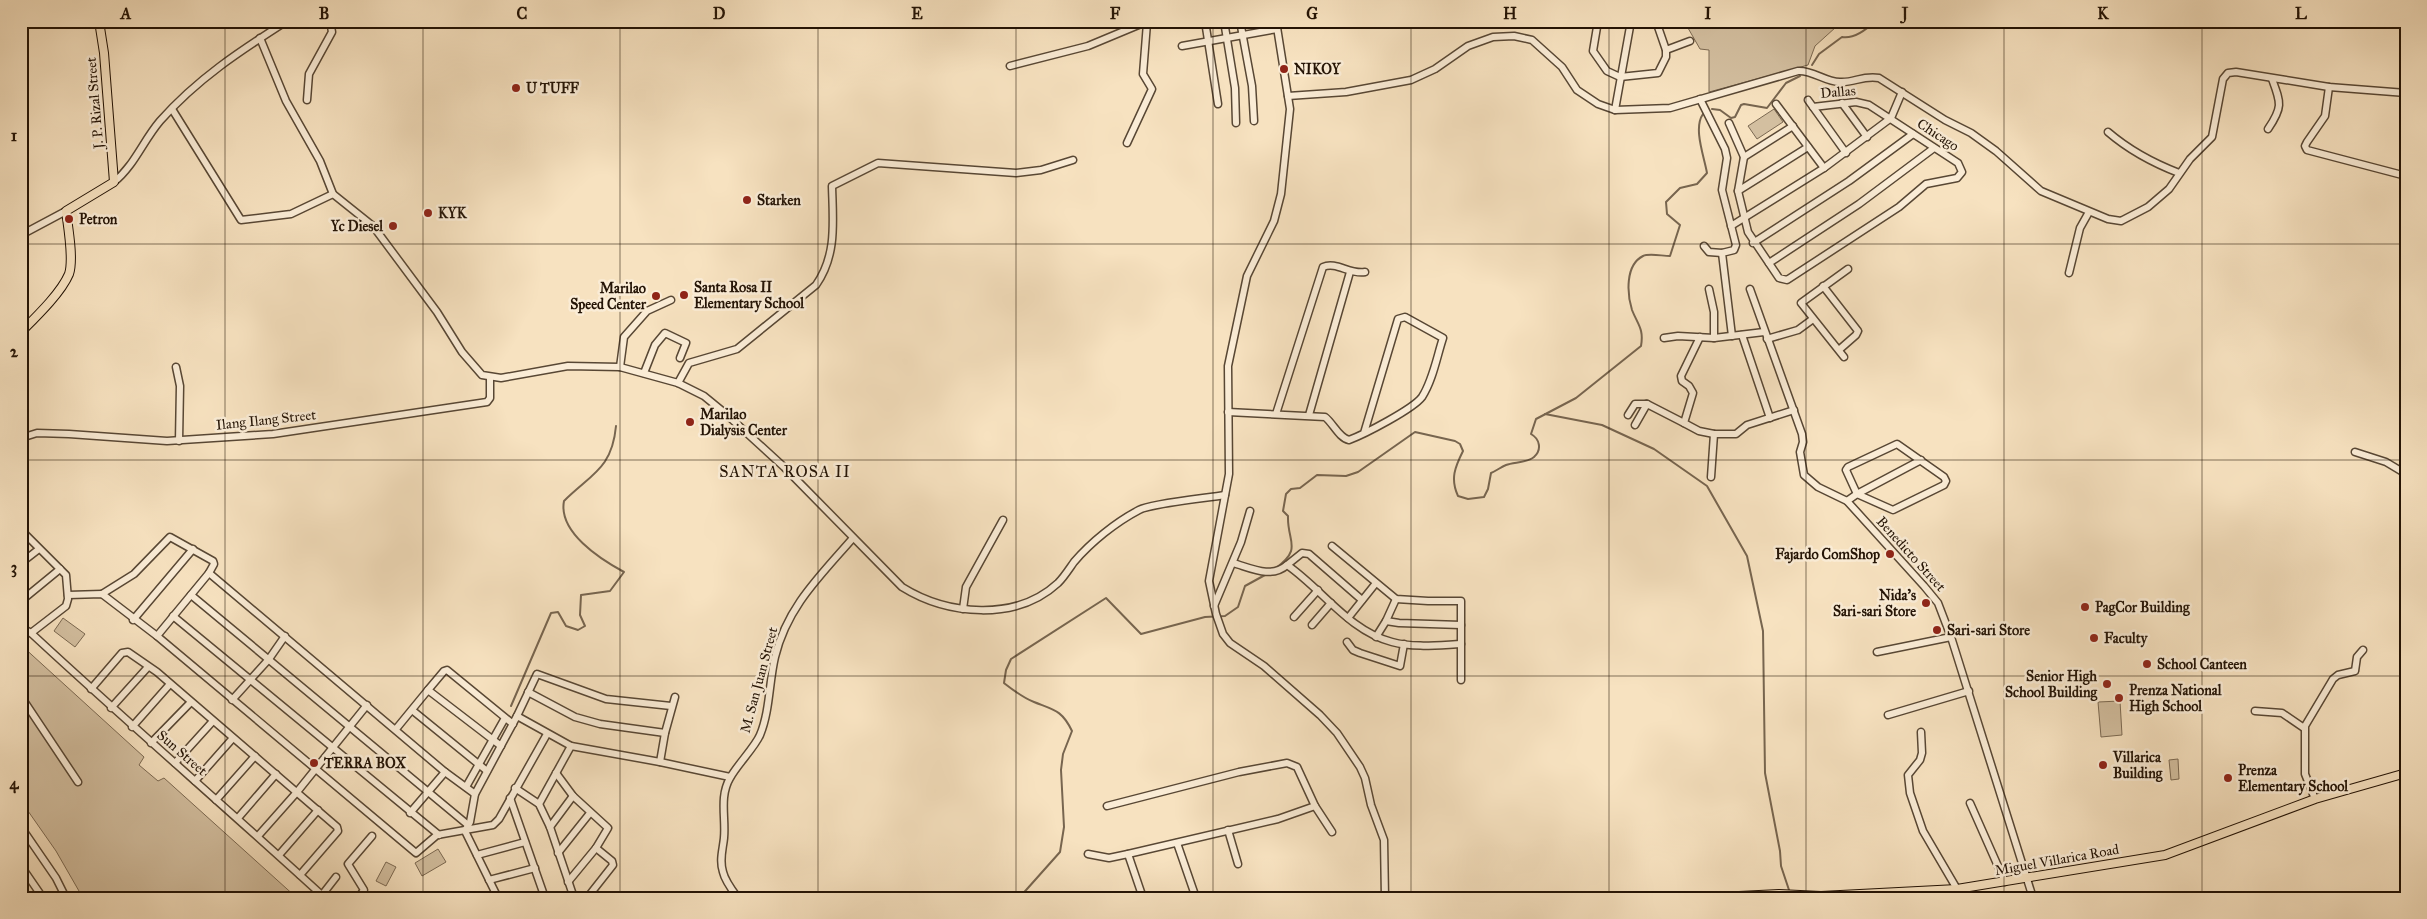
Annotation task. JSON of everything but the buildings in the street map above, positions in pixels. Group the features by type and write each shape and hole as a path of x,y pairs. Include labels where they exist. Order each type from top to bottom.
{"main road":[{"name":"J. P. Rizal Street","path":"99,21 104,53 114,182"},
{"path":"21,332 38,315 69,274 70,253 66,211 114,182"},
{"name":"Miguel Villarica Road","path":"1699,898 1821,896 1956,889 2165,855 2315,799 2406,773"}],"street":[{"path":"114,182 124,174 159,123 216,68 287,21"},
{"path":"308,100 309,74 332,32 330,21"},
{"path":"1205,21 1218,104"},
{"path":"1224,21 1235,88 1236,123"},
{"path":"1240,21 1252,86 1254,121"},
{"path":"1276,21 1288,96 1289,122 1280,202 1274,221 1247,276 1228,366 1229,474 1209,581 1216,614 1223,634 1230,643 1264,666 1320,715 1360,766 1370,792 1370,805 1384,840 1385,898"},
{"path":"1598,21 1593,50 1607,71 1620,77 1658,73 1666,57 1666,50 1656,21"},
{"path":"1615,110 1631,21"},
{"path":"1010,66 1088,46 1148,22 1143,74 1152,89 1126,143"},
{"path":"1182,46 1277,29"},
{"path":"1288,96 1346,92 1411,80 1435,69 1468,46 1494,37 1514,36 1532,40 1562,68 1577,90 1598,104 1615,110 1670,108 1804,70 1840,82 1868,76 1879,78 1996,152 2041,191 2089,212 2114,220 2127,219 2148,207 2169,189 2179,173 2212,136 2226,74 2236,72 2329,87 2406,93"},
{"path":"260,38 286,101 320,161 333,194 373,226 437,312 475,369 482,375 490,378 501,378 568,366 620,367 678,382 704,396 726,414 784,467 902,587 918,597 964,609 1018,607 1058,583 1075,561 1107,532 1142,508 1226,495"},
{"path":"1666,50 1690,41"},
{"path":"2268,129 2278,115 2280,105 2272,79"},
{"path":"2329,87 2325,116 2307,142 2305,146 2307,150 2406,176"},
{"path":"1731,226 1824,168 1867,137 1890,118 1902,92"},
{"path":"1700,99 1725,149 1727,158 1722,190 1735,248 1722,253 1709,252 1704,246"},
{"name":"Dallas","path":"1846,153 1810,104 1863,102 1890,118"},
{"path":"1842,103 1867,137"},
{"path":"1776,104 1824,168"},
{"path":"172,109 242,220 291,214 333,194"},
{"name":"Chicago","path":"1769,263 1779,278 1787,280 1899,207 1926,184 1957,178 1962,172 1962,167 1890,118"},
{"path":"1729,122 1744,157 1738,191 1744,218 1753,242 1769,263 1859,204 1934,148"},
{"path":"1744,157 1793,126"},
{"path":"2108,132 2133,151 2158,166 2179,173"},
{"path":"1753,242 1849,181 1913,134"},
{"path":"1738,191 1808,147"},
{"path":"678,382 689,363 737,349 816,285 825,272 831,256 833,233 832,186 878,163 1016,173 1041,170 1074,160"},
{"path":"21,235 66,211"},
{"path":"2068,273 2080,228 2089,212"},
{"path":"1722,253 1732,336"},
{"path":"1276,414 1323,268 1333,266 1350,272 1365,272"},
{"path":"1844,357 1840,349 1800,303 1848,269"},
{"path":"1309,415 1350,272"},
{"path":"1823,286 1858,331 1856,336 1840,349"},
{"path":"1709,289 1714,312 1714,338"},
{"name":"Benedicto Street","path":"1750,289 1803,437 1800,452 1804,475 1818,487 1847,501 1930,592 1938,604 1969,691 2025,878 2033,898"},
{"path":"620,367 624,337 647,311 671,300"},
{"path":"1228,412 1325,416 1333,423 1344,439 1352,439 1364,433 1418,401 1426,389 1443,338 1405,316 1398,319 1364,433"},
{"path":"1664,338 1678,336 1714,338 1742,335 1766,336 1798,330 1814,319"},
{"path":"644,373 654,345 665,334 686,343 680,358"},
{"path":"1742,335 1770,418"},
{"path":"1684,423 1693,393 1690,386 1682,380 1681,376 1700,337"},
{"path":"176,367 180,386 179,441"},
{"name":"Ilang Ilang Street","path":"21,438 37,433 179,441 273,434 487,402 490,398 490,378"},
{"path":"1628,415 1635,404 1647,404 1698,431 1734,435 1747,425 1794,410"},
{"path":"1635,425 1647,404"},
{"path":"1711,477 1714,434"},
{"path":"1895,444 1944,477 1946,483 1895,510 1856,494 1846,474 1848,467 1895,444"},
{"path":"2355,452 2386,462 2406,474"},
{"path":"1847,501 1856,494 1921,460"},
{"path":"1214,606 1233,563 1250,511"},
{"path":"964,609 966,587 1003,520"},
{"path":"21,530 66,575 68,595 66,606 31,633"},
{"path":"68,595 102,594 134,574 170,538 193,549 214,563 209,573 192,595 157,636"},
{"name":"M. San Juan Street","path":"738,898 727,881 721,862 724,838 724,795 730,777 760,736 777,649 793,611 803,595 853,538"},
{"path":"1332,546 1396,599 1428,602 1461,601 1461,680"},
{"path":"21,563 39,548"},
{"path":"134,620 193,549"},
{"path":"1233,563 1270,573 1285,567 1302,553 1309,554 1362,600"},
{"path":"1285,567 1318,590 1348,618 1376,637 1404,644 1461,644"},
{"path":"21,601 60,569"},
{"path":"209,573 445,772 475,794"},
{"path":"1348,618 1376,583"},
{"path":"1294,617 1318,590"},
{"path":"102,594 157,636 416,853 439,834 493,825 547,734"},
{"path":"192,595 467,828 477,855 498,898"},
{"path":"1376,637 1396,599"},
{"path":"1312,625 1331,602"},
{"path":"173,616 251,678 331,748 410,813 439,834"},
{"path":"1386,621 1461,625"},
{"name":"Sun Street","path":"21,627 31,633 132,727 195,780 324,896"},
{"path":"232,700 269,659 285,636"},
{"path":"1877,652 1951,637"},
{"path":"1347,642 1353,650 1400,666 1404,644"},
{"path":"2315,799 2304,774 2304,728 2332,679 2338,675 2354,671 2357,657 2363,650"},
{"path":"91,689 122,653 128,652 170,684 338,827 338,831 300,875"},
{"path":"111,708 148,667"},
{"path":"396,729 444,671 447,670 513,724"},
{"path":"467,828 475,794 538,674 606,698 672,706"},
{"path":"132,727 170,684"},
{"path":"428,690 501,746"},
{"path":"1888,715 1969,691"},
{"path":"528,692 583,719 619,727 664,733"},
{"path":"660,762 664,733 675,697"},
{"path":"21,700 24,701 78,782"},
{"path":"152,743 191,702"},
{"path":"258,836 297,792 367,705"},
{"path":"412,710 487,771"},
{"path":"2255,711 2282,713 2304,728"},
{"path":"517,716 571,746 730,777"},
{"path":"466,787 480,766 505,718"},
{"path":"174,763 213,721"},
{"path":"1922,732 1920,760 1908,775 1910,793 1930,845 1956,889"},
{"path":"195,780 233,738"},
{"path":"539,804 571,746"},
{"path":"216,800 255,756"},
{"path":"1107,806 1239,772 1287,763 1295,765 1299,769 1316,806 1332,832"},
{"path":"410,813 445,772"},
{"path":"556,773 590,813 608,828 596,848 568,882"},
{"path":"238,818 276,774"},
{"path":"515,788 539,804 550,827 574,898"},
{"path":"550,827 574,796"},
{"path":"510,798 543,897"},
{"path":"1970,803 2005,882"},
{"path":"1088,854 1110,858 1278,819 1316,806"},
{"path":"279,855 318,810"},
{"path":"558,854 590,813"},
{"path":"21,827 56,878 66,898"},
{"path":"1228,830 1238,864"},
{"path":"358,898 364,890 348,864 372,836"},
{"path":"477,855 525,842"},
{"path":"1177,843 1196,898"},
{"path":"587,898 613,864 596,848"},
{"path":"1128,854 1143,898"},
{"path":"21,866 43,898"},
{"path":"489,880 534,868"},
{"path":"324,896 336,877"}],"shaded area":[{"path":"1684,21 1866,21 1860,28 1836,27 1815,46 1808,65 1709,92 1709,50 1700,49"},
{"path":"1774,109 1783,122 1757,139 1748,126"},
{"path":"63,618 85,634 75,647 54,631"},
{"path":"21,645 144,757 139,765 158,781 164,778 297,898 83,898 56,851 21,801"},
{"path":"2120,701 2122,735 2101,737 2098,702"},
{"path":"2178,759 2179,779 2171,780 2169,760"},
{"path":"438,849 446,862 422,876 415,863"},
{"path":"386,862 396,867 386,886 376,881"}],"waterway":[{"path":"1812,65 1819,54 1842,37 1856,35 1875,21"},
{"path":"1712,109 1720,110 1731,118 1735,117 1741,105 1744,104 1767,108 1786,83 1800,76"},
{"path":"1276,568 1284,561 1291,550 1292,544 1288,516 1283,511 1286,494 1291,489 1300,488 1317,475 1346,476 1358,472 1415,432 1455,441 1460,444 1463,451 1454,479 1458,496 1468,499 1484,497 1488,489 1491,473 1506,465 1528,460 1537,454 1539,445 1531,434 1536,419 1576,398 1641,346 1641,331 1632,310 1629,296 1630,273 1637,260 1643,256 1670,256 1680,225 1667,214 1666,202 1680,188 1697,184 1707,173 1699,134 1700,120 1703,114"},
{"path":"1545,414 1602,425 1654,449 1707,486 1747,556 1763,631 1765,773 1780,851 1781,866 1789,890"},
{"path":"511,706 551,613 558,612 566,626 578,630 585,626 580,615 581,595 610,591 624,572 604,560 583,543 567,523 564,512 564,501 599,470 605,462 614,440 616,426"},
{"path":"1019,898 1060,852 1064,827 1061,770 1063,754 1072,731 1065,719 1057,712 1018,694 1004,683 1006,670 1011,659 1106,598 1141,634 1205,617 1225,616 1238,607 1245,586 1265,575"}],"place":[{"name":"NIKOY","path":"1284,69"},
{"name":"U TUFF","path":"516,88"},
{"name":"Starken","path":"747,200"},
{"name":"KYK","path":"428,213"},
{"name":"Petron","path":"69,219"},
{"name":"Yc Diesel","path":"393,226"},
{"name":"Santa Rosa II Elementary School","path":"684,295"},
{"name":"Marilao Speed Center","path":"656,296"},
{"name":"Marilao Dialysis Center","path":"690,422"},
{"name":"Fajardo ComShop","path":"1890,554"},
{"name":"Nida's Sari-sari Store","path":"1926,603"},
{"name":"PagCor Building","path":"2085,607"},
{"name":"Sari-sari Store","path":"1937,630"},
{"name":"Faculty","path":"2094,638"},
{"name":"School Canteen","path":"2147,664"},
{"name":"Senior High School Building","path":"2107,684"},
{"name":"Prenza National High School","path":"2119,698"},
{"name":"TERRA BOX","path":"314,763"},
{"name":"Villarica Building","path":"2103,765"},
{"name":"Prenza Elementary School","path":"2228,778"}],"district":[{"name":"SANTA ROSA II","path":"785,471"}]}
